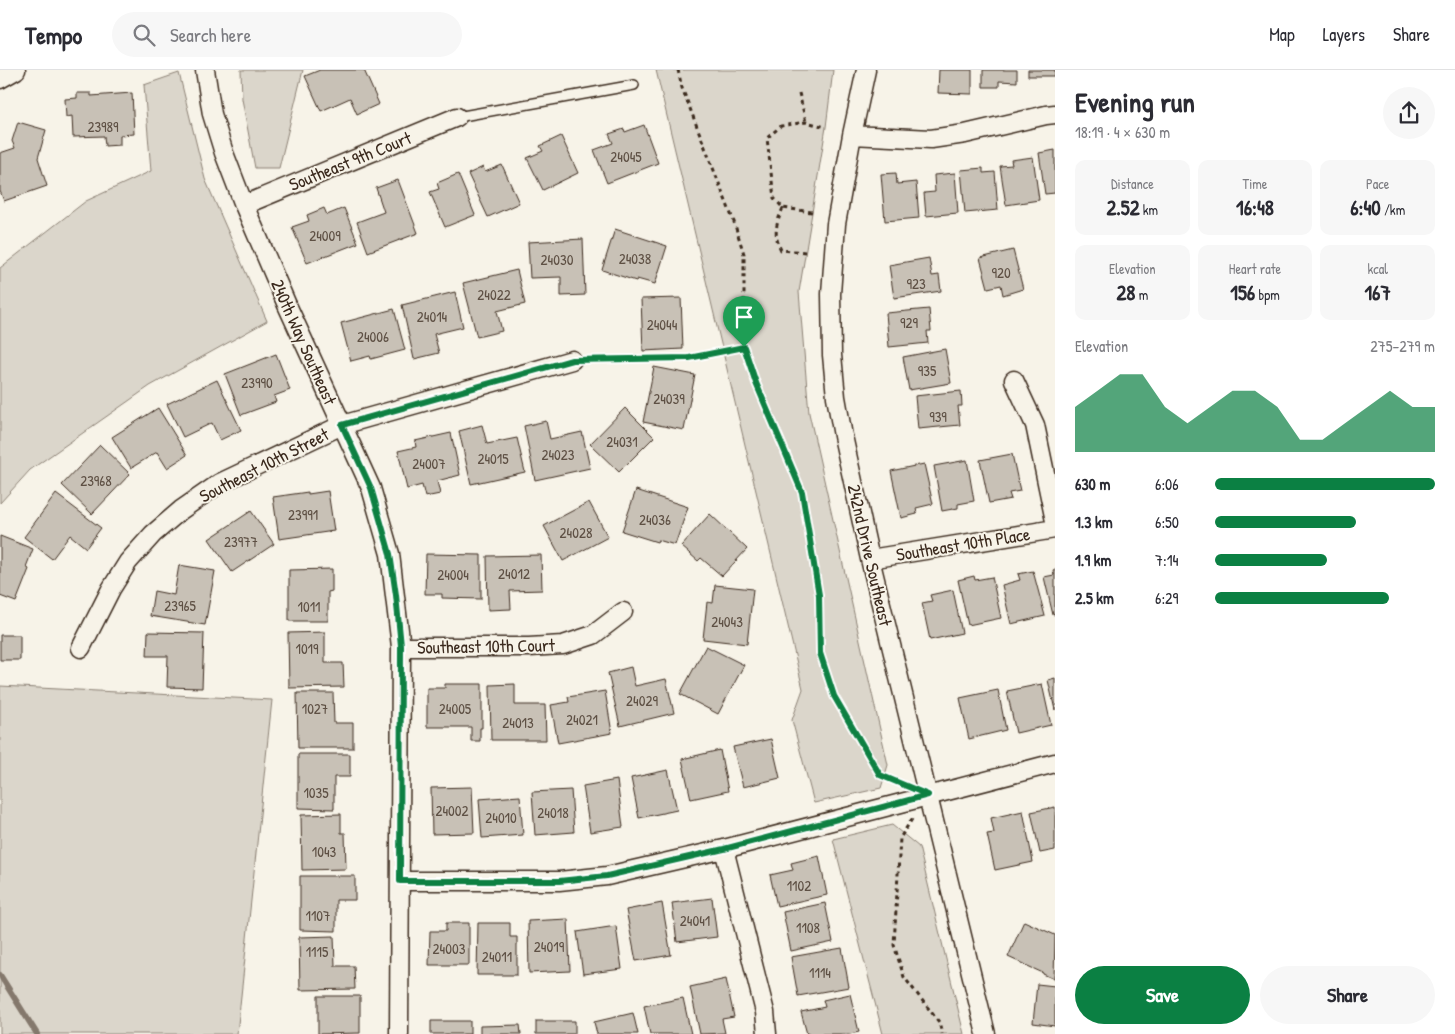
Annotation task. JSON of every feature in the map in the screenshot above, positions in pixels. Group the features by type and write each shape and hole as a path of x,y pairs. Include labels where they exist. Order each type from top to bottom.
{"street":[{"path":"0,79 16,70"},
{"name":"240th Way Southeast","path":"205,70 212,114 224,154 287,305 371,488 390,554 401,646 399,1034"},
{"name":"242nd Drive Southeast","path":"866,70 836,224 831,294 832,355 836,397 870,559 986,1034"},
{"path":"852,135 931,139 966,134 1055,114"},
{"name":"Southeast 9th Court","path":"244,205 457,117"},
{"name":"Southeast 10th Street","path":"81,648 111,589 128,562 154,534 181,510 220,483 342,425 572,360"},
{"path":"1014,380 1035,425 1055,522"},
{"name":"Southeast 10th Place","path":"870,559 1055,529"},
{"name":"Southeast 10th Court","path":"401,646 529,647 563,645 592,635 623,612"},
{"path":"400,881 559,881 607,876 724,849 1055,763"},
{"path":"724,849 765,1012 767,1034"}],"lane":[{"path":"457,117 634,85"}],"path":[{"path":"678,70 682,88 734,222 744,254 744,347 756,383 802,492 819,595 820,653 834,696 880,775 928,795 900,838 894,945 904,977 939,1022 942,1034"},
{"path":"799,94 806,122"},
{"path":"812,212 783,208 774,198 768,138 781,126 806,122 826,127"},
{"path":"783,208 776,222 776,240 781,250 806,252"},
{"path":"572,360 689,358 744,347"}],"shaded area":[{"path":"241,70 303,70 279,168 255,168 242,99"},
{"path":"656,70 833,70 826,127 799,292 809,413 888,765 881,788 814,803 792,720 803,689"},
{"path":"179,73 205,179 267,321 150,386 30,470 0,503 0,268 86,201 151,171 144,85"},
{"path":"0,686 272,700 237,1034 0,1034"},
{"path":"892,825 919,847 964,1034 883,1034 833,839"}],"building":[{"path":"320,70 364,70 379,104 357,114 350,98 321,111 305,76"},
{"path":"939,70 972,70 972,94 938,93"},
{"path":"983,70 1017,70 1017,82 999,81 999,87 983,87"},
{"path":"1028,70 1055,70 1055,76 1028,76"},
{"path":"77,93 91,93 91,96 132,93 134,134 120,135 120,145 105,146 104,136 73,137 72,116 66,117 65,99 77,98"},
{"path":"18,122 46,130 38,158 47,186 4,201 0,191 0,153 15,148 12,141"},
{"path":"644,125 658,163 607,183 594,150 613,143 609,134 624,129 625,132"},
{"path":"561,136 578,173 543,190 527,158 543,151 540,146"},
{"path":"1055,150 1055,193 1045,194 1039,153"},
{"path":"1033,157 1039,200 1006,205 1000,166 1012,165 1011,160"},
{"path":"502,165 519,203 488,217 468,174 483,167 485,172"},
{"path":"983,168 983,173 995,172 998,210 965,213 961,170"},
{"path":"896,173 897,184 916,182 919,218 885,221 881,174"},
{"path":"955,173 958,213 926,216 924,193 935,192 934,175"},
{"path":"458,174 475,215 445,227 430,192 439,189 437,183"},
{"path":"398,180 418,233 368,252 357,222 384,212 376,188"},
{"path":"324,208 327,215 344,208 358,243 307,263 292,227 309,221 307,215"},
{"path":"615,229 667,246 655,284 637,279 636,281 602,270"},
{"path":"583,239 585,295 561,296 561,277 530,278 528,242"},
{"path":"1013,250 1023,289 1003,295 1001,285 988,288 980,258"},
{"path":"929,258 932,276 939,275 941,291 894,298 889,265"},
{"path":"517,270 525,304 497,311 502,331 477,337 463,283"},
{"path":"455,292 463,327 434,334 439,353 414,359 402,305"},
{"path":"681,298 683,349 643,351 641,299"},
{"path":"394,309 405,350 371,359 370,356 351,361 341,323"},
{"path":"929,309 931,331 927,331 928,343 889,347 886,313"},
{"path":"945,349 951,383 909,390 903,357"},
{"path":"276,354 290,390 274,396 276,402 241,415 225,374"},
{"path":"654,367 695,375 684,430 643,422"},
{"path":"217,380 241,430 220,440 212,423 183,437 167,404"},
{"path":"961,391 962,406 958,406 960,425 918,429 915,396"},
{"path":"158,408 187,455 167,468 157,452 131,468 112,437"},
{"path":"625,408 654,437 619,472 590,444"},
{"path":"546,421 550,439 582,432 590,468 535,480 524,426"},
{"path":"482,425 487,444 517,438 525,472 471,484 459,431"},
{"path":"451,433 460,475 437,481 440,494 425,497 422,485 407,489 398,451 416,447 415,441"},
{"path":"100,445 130,474 92,514 62,485"},
{"path":"1012,454 1020,491 1009,493 1011,499 989,503 980,460"},
{"path":"967,460 974,501 958,504 958,508 942,511 934,466"},
{"path":"924,464 933,504 916,508 917,514 901,518 891,471"},
{"path":"636,490 688,507 675,545 658,540 657,542 622,531"},
{"path":"328,491 334,531 279,539 273,497"},
{"path":"56,494 101,528 86,548 70,535 52,559 24,537"},
{"path":"589,502 608,537 563,561 544,526"},
{"path":"251,511 274,544 232,572 209,539"},
{"path":"710,514 747,549 722,576 701,558 698,561 681,546"},
{"path":"0,536 33,549 26,567 29,569 16,602 0,596"},
{"path":"426,554 481,555 481,599 442,598 442,594 425,594"},
{"path":"541,555 542,590 510,591 511,609 488,610 487,556"},
{"path":"179,565 215,571 205,625 150,616 154,591 174,595"},
{"path":"332,569 332,591 328,592 328,621 289,621 289,570"},
{"path":"1055,569 1055,614 1053,615 1044,577 1054,575 1053,570"},
{"path":"1033,571 1045,616 1011,624 1002,585 1020,580 1018,574"},
{"path":"974,576 975,580 992,577 1001,618 968,625 958,580"},
{"path":"715,585 753,589 747,644 703,639 707,602 713,603"},
{"path":"953,590 962,633 930,640 922,603 932,601 930,595"},
{"path":"148,632 204,633 202,688 167,687 168,656 147,656"},
{"path":"325,632 325,663 343,663 344,687 289,688 288,633"},
{"path":"0,635 20,635 20,660 0,660"},
{"path":"706,646 744,665 718,714 680,694"},
{"path":"631,667 635,686 666,679 674,713 620,726 608,673"},
{"path":"1055,678 1055,710 1048,680"},
{"path":"445,684 482,684 482,728 480,728 480,741 471,741 471,727 427,727 427,688 445,688"},
{"path":"515,684 515,705 545,705 546,740 491,740 490,685"},
{"path":"1042,684 1051,725 1016,733 1007,691"},
{"path":"998,690 1006,730 969,739 960,698"},
{"path":"605,691 612,733 558,743 551,705 569,702 568,697"},
{"path":"297,693 333,693 334,723 353,723 353,748 298,748"},
{"path":"771,739 780,778 743,787 733,747"},
{"path":"720,750 728,791 691,799 682,759"},
{"path":"298,754 350,754 350,777 334,777 334,809 298,808"},
{"path":"668,770 677,810 639,818 631,778"},
{"path":"617,780 623,827 590,832 583,786"},
{"path":"472,787 474,833 432,834 431,788"},
{"path":"571,790 574,832 535,835 532,792"},
{"path":"520,796 523,835 482,838 479,799"},
{"path":"1055,807 1055,850 1040,853 1031,812"},
{"path":"1023,811 1033,862 995,870 987,834 994,833 991,818"},
{"path":"341,814 341,833 345,833 346,869 302,870 301,815"},
{"path":"819,856 827,895 777,906 770,875 793,870 791,863"},
{"path":"300,876 355,876 355,900 336,900 336,931 300,930"},
{"path":"712,898 717,937 677,942 672,903"},
{"path":"662,903 671,955 636,961 626,910"},
{"path":"825,903 833,942 791,951 783,912"},
{"path":"568,919 570,971 529,973 528,921"},
{"path":"1024,921 1055,935 1054,979 1008,957"},
{"path":"446,923 469,923 469,965 429,965 430,931 446,931"},
{"path":"478,923 510,923 510,937 517,937 517,975 477,975"},
{"path":"616,926 622,969 583,974 577,932"},
{"path":"334,936 335,966 354,966 355,989 300,990 299,937"},
{"path":"842,948 849,987 798,996 791,957"},
{"path":"726,979 734,1017 722,1019 725,1033 700,1034 690,987"},
{"path":"1037,984 1055,986 1055,1026 1033,1023"},
{"path":"850,994 859,1032 850,1034 807,1034 801,1012 825,1007 823,1000"},
{"path":"318,996 360,996 360,1033 318,1034"},
{"path":"683,998 691,1034 650,1034 644,1006"},
{"path":"633,1013 638,1034 597,1034 594,1022"},
{"path":"431,1021 470,1021 470,1034 431,1034"},
{"path":"536,1021 575,1021 575,1034 536,1034"},
{"path":"520,1025 521,1034 480,1034 480,1026"}],"waterway":[{"path":"0,975 37,1034"}],"route":[{"path":"744,347 756,383 802,492 819,595 820,653 834,696 880,775 928,795 724,849 607,876 559,881 400,881 401,646 396,595 390,554 371,488 342,425 572,360 689,358 744,347"}]}
